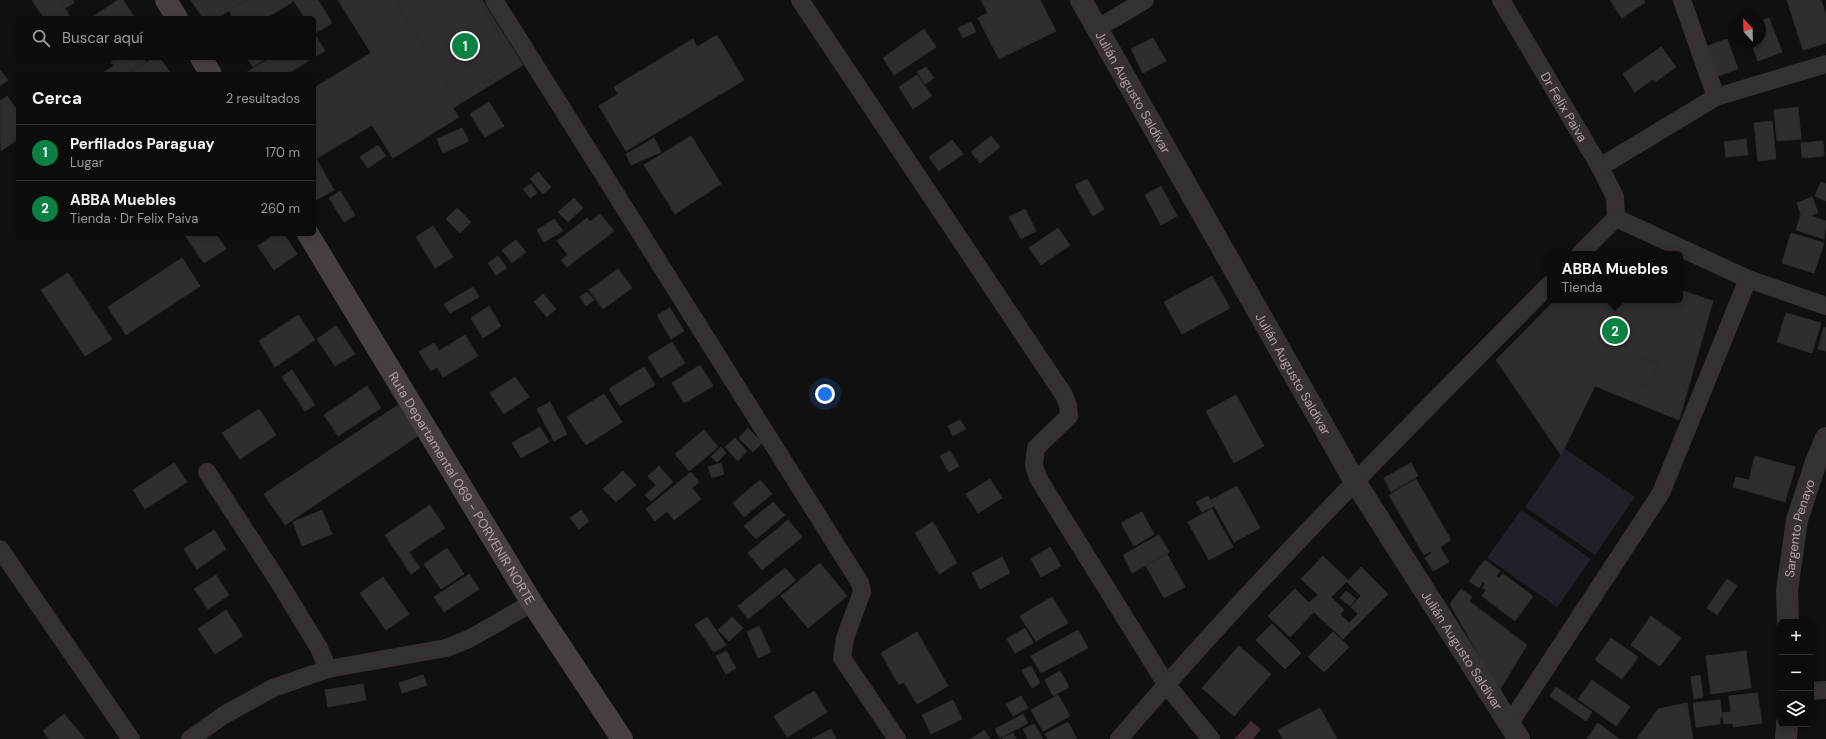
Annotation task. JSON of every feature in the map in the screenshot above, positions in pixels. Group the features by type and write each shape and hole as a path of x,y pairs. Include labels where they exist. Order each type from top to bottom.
{"main road":[{"path":"166,0 176,16"},
{"path":"202,60 210,72"},
{"name":"Ruta Departamental 069 - PORVENIR NORTE","path":"309,236 532,602 622,739"}],"street":[{"path":"494,0 860,583 862,592 845,638 842,658 897,739"},
{"path":"800,0 1064,395 1068,405 1069,416 1036,448 1034,465 1038,478 1166,684 1211,739"},
{"name":"Julián Augusto Saldívar","path":"1081,0 1354,480 1515,731"},
{"path":"1098,28 1145,0"},
{"name":"Dr Felix Paiva","path":"1501,0 1600,167 1615,197 1616,218"},
{"path":"1682,0 1716,97"},
{"path":"1600,167 1716,97 1826,64"},
{"path":"1583,251 1616,218 1748,279 1826,306"},
{"path":"1515,731 1661,493 1748,279"},
{"path":"1119,739 1166,684 1354,480 1547,287"},
{"name":"Sargento Penayo","path":"1788,619 1788,590 1797,520 1820,465 1826,438"},
{"path":"207,472 281,585 319,648 328,669"},
{"path":"0,549 131,739"},
{"path":"190,739 224,715 273,688 328,669 446,648 468,639 532,602"},
{"path":"1814,691 1826,690"},
{"path":"1786,739 1787,727"}],"shaded area":[{"path":"1565,449 1635,497 1595,555 1525,507"},
{"path":"1521,510 1591,559 1557,607 1487,558"},
{"path":"1251,721 1261,729 1253,739 1234,739"}],"building":[{"path":"32,0 60,0 70,16 43,16"},
{"path":"60,0 73,0 74,3 65,8"},
{"path":"118,0 123,0 134,16 94,16"},
{"path":"191,0 247,0 220,16 202,16"},
{"path":"247,0 294,1 269,16 232,16 229,11"},
{"path":"293,0 318,0 332,23 316,33 316,16 304,16"},
{"path":"338,0 482,0 523,65 453,108 459,117 393,158 372,125 316,159 316,87 371,53"},
{"path":"395,0 479,0 516,63 456,99"},
{"path":"981,0 1040,0 1056,31 999,59 978,18 988,13"},
{"path":"1610,0 1644,0 1645,2 1622,18"},
{"path":"1787,0 1821,0 1826,15 1826,43 1803,50"},
{"path":"1769,18 1782,52 1758,61 1753,48 1766,48 1766,19"},
{"path":"971,22 976,32 963,38 958,28"},
{"path":"924,29 936,47 894,75 883,58"},
{"path":"717,35 744,80 626,151 599,106 618,94 614,87 693,39 697,47"},
{"path":"316,36 325,51 316,56"},
{"path":"1153,38 1166,61 1143,73 1131,49"},
{"path":"1727,39 1738,69 1712,78 1702,48"},
{"path":"1661,47 1676,67 1655,82 1653,79 1635,92 1623,74"},
{"path":"114,60 125,60 132,71 104,72 114,66 111,62"},
{"path":"125,60 144,60 146,62 132,71"},
{"path":"150,60 161,60 170,72 131,72"},
{"path":"248,60 264,60 253,67"},
{"path":"267,60 310,60 290,72 247,72"},
{"path":"926,67 934,78 925,84 917,72"},
{"path":"0,70 8,80 0,86"},
{"path":"917,75 932,96 913,109 899,87"},
{"path":"7,96 16,108 16,140 1,151 0,101"},
{"path":"489,102 504,126 485,137 470,114"},
{"path":"1798,107 1801,139 1777,141 1774,110"},
{"path":"1772,121 1776,159 1758,161 1754,123"},
{"path":"462,128 469,141 443,153 437,139"},
{"path":"691,136 721,184 675,214 644,165"},
{"path":"991,136 1000,147 980,163 971,152"},
{"path":"654,138 661,152 631,165 626,154"},
{"path":"1746,139 1748,155 1726,157 1724,142"},
{"path":"952,140 963,154 939,171 929,157"},
{"path":"1823,141 1824,156 1802,158 1801,143"},
{"path":"378,145 386,156 368,168 360,157"},
{"path":"316,160 334,190 316,200"},
{"path":"538,172 551,187 543,194 530,179"},
{"path":"1087,179 1104,209 1093,216 1075,185"},
{"path":"1821,182 1826,184 1826,201 1815,196"},
{"path":"531,184 537,193 530,198 523,189"},
{"path":"1161,186 1177,216 1161,225 1145,195"},
{"path":"340,191 355,215 344,222 329,198"},
{"path":"1812,197 1818,213 1810,216 1826,221 1824,239 1796,230 1801,214 1797,203"},
{"path":"574,198 583,208 568,222 558,212"},
{"path":"457,208 471,222 460,233 446,219"},
{"path":"1025,209 1036,231 1021,239 1009,217"},
{"path":"600,214 614,231 567,267 561,260 568,255 557,241 587,218 590,222"},
{"path":"554,219 563,231 544,242 537,230"},
{"path":"433,226 453,257 435,268 416,237"},
{"path":"1058,228 1070,245 1041,265 1029,248"},
{"path":"1791,233 1824,243 1814,273 1782,263"},
{"path":"185,236 217,236 226,249 204,263"},
{"path":"272,236 285,236 297,254 274,270 258,246"},
{"path":"516,240 526,252 512,263 502,250"},
{"path":"498,256 507,268 496,275 488,263"},
{"path":"182,258 200,286 126,335 108,307"},
{"path":"618,269 632,288 603,309 589,290"},
{"path":"68,273 112,339 85,356 41,290"},
{"path":"1212,276 1230,308 1182,334 1164,302"},
{"path":"473,287 479,297 450,313 444,304"},
{"path":"1683,291 1713,301 1679,420 1595,386 1561,455 1496,360 1552,303 1683,303"},
{"path":"587,292 594,300 586,306 580,297"},
{"path":"543,294 556,309 547,317 534,302"},
{"path":"489,306 501,326 483,338 471,318"},
{"path":"670,308 684,331 671,339 657,315"},
{"path":"1786,313 1821,323 1812,353 1777,342"},
{"path":"298,315 315,340 275,367 259,341"},
{"path":"336,326 355,354 335,366 317,339"},
{"path":"1824,327 1826,328 1826,351 1818,349"},
{"path":"465,335 478,356 443,377 437,367 431,371 419,352 434,343 439,351"},
{"path":"672,342 685,363 661,378 648,357"},
{"path":"1634,356 1658,363 1651,388 1627,381"},
{"path":"700,365 713,386 684,403 672,383"},
{"path":"644,367 655,385 620,406 609,389"},
{"path":"292,370 315,405 305,411 282,377"},
{"path":"515,377 529,397 504,414 490,393"},
{"path":"367,386 381,408 338,436 324,415"},
{"path":"604,394 622,422 586,445 567,417"},
{"path":"1236,395 1264,446 1234,463 1206,411"},
{"path":"550,402 567,434 554,441 537,409"},
{"path":"398,405 418,436 285,525 264,494"},
{"path":"259,409 276,435 240,459 222,433"},
{"path":"960,420 966,429 953,436 948,426"},
{"path":"540,427 549,442 521,458 512,443"},
{"path":"748,428 762,443 753,452 739,438"},
{"path":"704,430 718,447 689,471 675,454"},
{"path":"735,438 747,451 738,461 725,447"},
{"path":"721,447 726,453 717,462 711,457"},
{"path":"950,451 959,466 949,472 940,456"},
{"path":"1755,456 1795,467 1785,502 1733,487 1736,477 1749,480"},
{"path":"174,463 187,482 145,509 133,490"},
{"path":"721,463 724,474 712,478 708,467"},
{"path":"1411,463 1418,476 1391,492 1384,478"},
{"path":"659,466 673,482 651,501 645,495 656,485 648,476"},
{"path":"623,471 636,485 616,502 603,489"},
{"path":"691,472 699,482 692,488 701,499 674,520 667,511 655,521 646,509"},
{"path":"990,479 1002,498 978,513 966,494"},
{"path":"1416,479 1451,540 1440,547 1449,562 1433,571 1425,558 1432,553 1431,551 1424,555 1389,495"},
{"path":"760,480 772,494 744,517 733,503"},
{"path":"1237,486 1260,528 1234,542 1211,500"},
{"path":"1208,496 1214,506 1202,512 1196,502"},
{"path":"773,502 785,515 756,539 744,526"},
{"path":"430,505 445,528 409,552 420,568 411,574 385,535"},
{"path":"1212,509 1233,547 1209,560 1188,522"},
{"path":"322,510 332,534 302,546 293,522"},
{"path":"581,510 589,521 579,529 570,518"},
{"path":"1142,512 1154,534 1134,546 1121,523"},
{"path":"788,520 802,537 762,570 748,553"},
{"path":"933,522 957,563 939,574 915,533"},
{"path":"214,530 226,549 197,569 184,549"},
{"path":"1159,535 1169,552 1132,573 1123,555"},
{"path":"1050,547 1061,566 1041,577 1031,559"},
{"path":"447,548 464,574 441,589 424,564"},
{"path":"1167,554 1185,587 1164,598 1146,566"},
{"path":"1323,556 1348,580 1331,597 1344,610 1340,614 1349,623 1358,614 1351,607 1361,596 1347,582 1361,567 1388,594 1343,639 1314,612 1290,637 1268,616 1295,589 1309,603 1318,595 1301,579"},
{"path":"1002,557 1010,573 980,589 972,573"},
{"path":"1485,560 1500,571 1496,576 1499,578 1503,574 1533,596 1515,621 1482,596 1486,590 1482,588 1485,584 1483,582 1479,588 1469,581"},
{"path":"820,563 847,596 808,628 781,596"},
{"path":"785,568 796,580 748,619 738,606"},
{"path":"469,574 479,589 444,612 434,597"},
{"path":"216,575 229,595 208,609 194,589"},
{"path":"383,577 409,614 386,630 360,593"},
{"path":"1727,579 1737,586 1717,615 1707,608"},
{"path":"1461,589 1472,597 1469,601 1527,645 1499,691 1450,604"},
{"path":"1346,591 1356,599 1350,606 1340,598"},
{"path":"1052,597 1068,623 1036,641 1020,616"},
{"path":"226,610 243,636 215,654 198,629"},
{"path":"1651,616 1681,638 1660,666 1631,645"},
{"path":"707,617 726,645 714,652 695,625"},
{"path":"732,617 743,628 729,641 718,630"},
{"path":"1272,624 1301,653 1285,669 1256,640"},
{"path":"759,626 771,652 758,658 747,632"},
{"path":"1025,628 1033,643 1015,653 1007,639"},
{"path":"1078,630 1088,648 1041,673 1031,656"},
{"path":"917,632 948,686 917,704 904,682 899,685 881,653"},
{"path":"1333,632 1349,647 1324,672 1308,657"},
{"path":"1611,638 1638,657 1622,679 1595,660"},
{"path":"1239,646 1271,674 1234,716 1202,688"},
{"path":"726,651 736,668 726,674 716,656"},
{"path":"1746,651 1751,688 1711,694 1706,656"},
{"path":"1031,666 1040,683 1032,688 1022,670"},
{"path":"1060,671 1069,687 1053,696 1045,680"},
{"path":"423,675 427,685 402,693 399,683"},
{"path":"1700,675 1703,697 1694,699 1691,677"},
{"path":"1592,680 1630,707 1616,726 1578,699"},
{"path":"363,684 366,700 328,707 325,690"},
{"path":"1556,687 1592,712 1586,721 1550,696"},
{"path":"814,691 827,712 787,737 774,716"},
{"path":"1757,693 1762,723 1733,727 1733,723 1724,724 1722,713 1731,712 1729,696"},
{"path":"1058,695 1070,716 1043,731 1031,710"},
{"path":"1021,696 1028,708 1013,716 1006,704"},
{"path":"953,700 962,719 931,734 922,715"},
{"path":"1720,700 1722,717 1720,717 1720,724 1696,727 1693,703"},
{"path":"1687,703 1693,739 1637,739 1658,709"},
{"path":"1320,708 1337,739 1283,739 1278,730"},
{"path":"64,714 85,739 49,739 43,731"},
{"path":"1023,714 1028,723 1000,738 995,729"},
{"path":"1068,722 1077,739 1048,739 1045,734"},
{"path":"1598,723 1619,739 1587,739"},
{"path":"1034,724 1043,739 1028,739 1023,729"},
{"path":"831,729 836,739 812,739"},
{"path":"984,730 990,739 971,739"},
{"path":"1013,733 1016,739 1003,739 1003,738"}],"place":[{"name":"Perfilados Paraguay","path":"465,46"},
{"name":"ABBA Muebles","path":"1615,331"}]}
